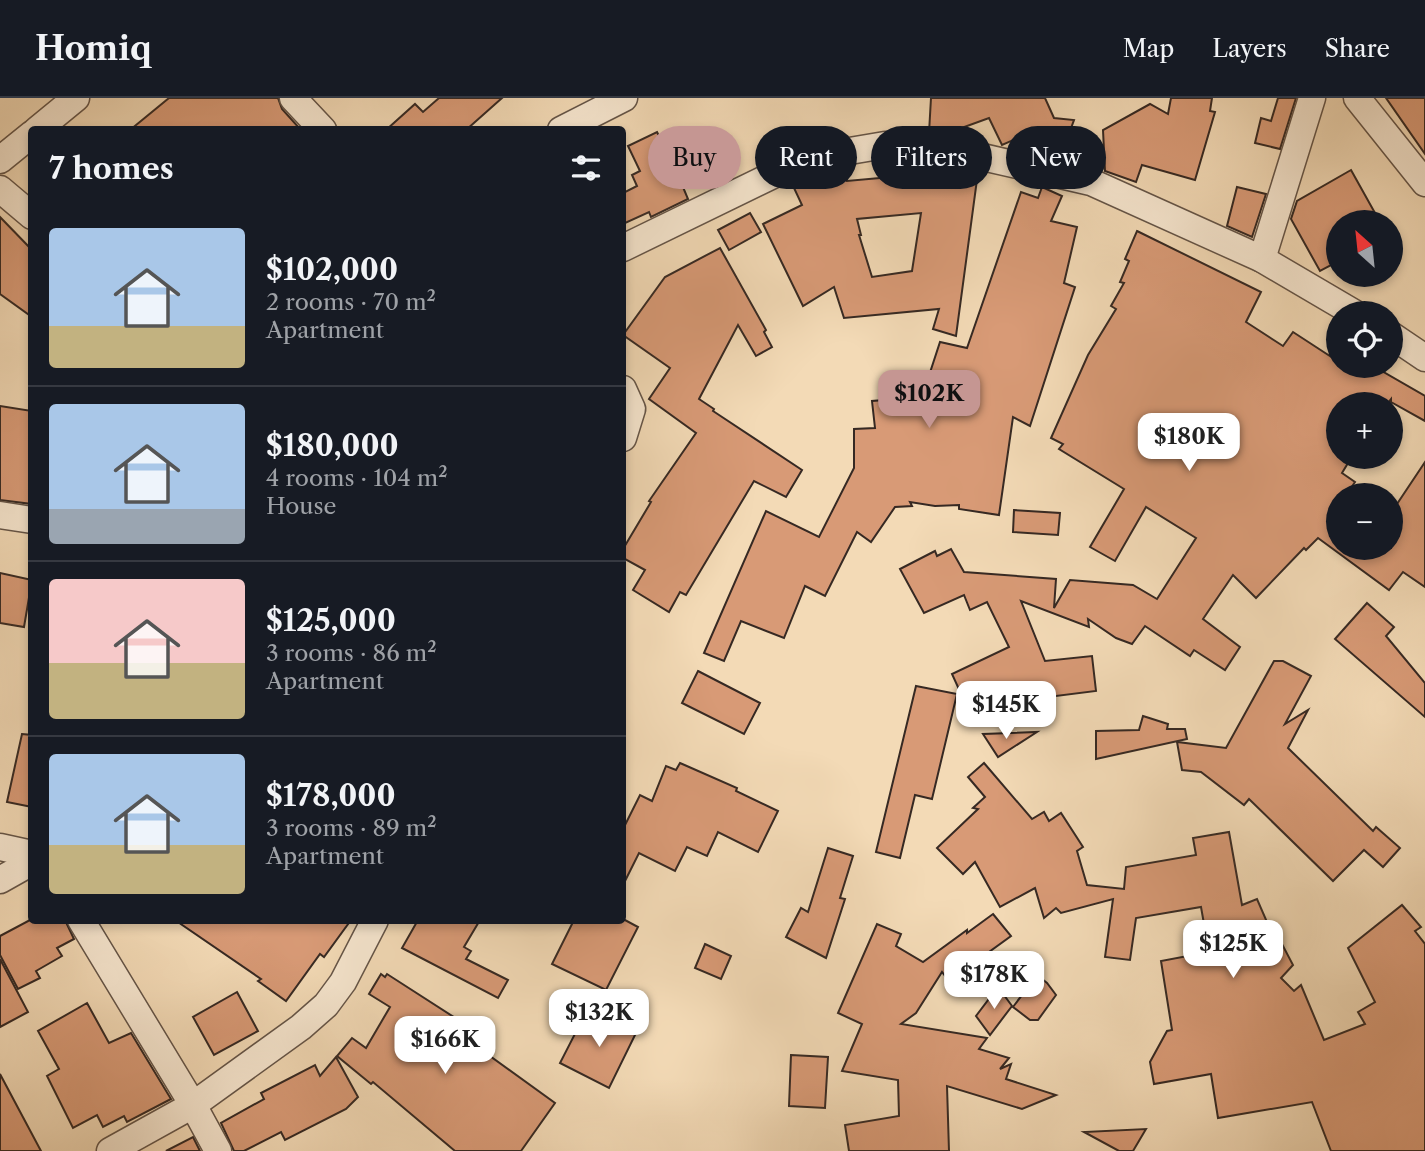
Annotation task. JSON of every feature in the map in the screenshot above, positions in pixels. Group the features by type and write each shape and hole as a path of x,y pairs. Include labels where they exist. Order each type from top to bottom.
{"street":[{"path":"42,126 76,98"},
{"path":"293,98 319,126"},
{"path":"569,126 624,98"},
{"path":"1262,259 1312,98"},
{"path":"1357,98 1425,183"},
{"path":"0,160 28,137"},
{"path":"626,247 808,158 885,145 956,151 1090,182 1262,259 1334,301"},
{"path":"0,189 28,213"},
{"path":"1403,343 1425,358"},
{"path":"626,396 632,409 626,428"},
{"path":"0,515 28,519"},
{"path":"0,847 28,853"},
{"path":"0,880 28,865"},
{"path":"83,924 218,1151"},
{"path":"110,1151 193,1105 301,1027 326,1005 343,982 373,924"}],"building":[{"path":"169,98 278,98 282,109 297,126 135,126"},
{"path":"439,98 502,98 470,126 390,126 415,104 423,112"},
{"path":"931,98 1045,98 1054,118 1074,120 1072,126 1006,126 1006,143 1002,145 989,118 967,126 929,126"},
{"path":"1171,98 1212,98 1210,111 1215,112 1195,180 1142,165 1136,182 1106,171 1106,128 1150,104 1168,114"},
{"path":"1278,98 1296,98 1280,149 1255,143 1261,118 1271,121"},
{"path":"1386,98 1425,98 1425,154"},
{"path":"648,136 648,189 684,189 688,199 651,217 649,212 626,223 626,192 637,186 632,175 640,171 628,146"},
{"path":"1351,170 1373,210 1326,210 1326,268 1320,271 1291,219 1297,201"},
{"path":"871,179 871,189 976,189 956,336 933,329 939,309 844,318 834,287 803,306 763,224 802,205 794,189 857,189 857,180","holes":["921,213 912,271 872,277 857,219"]},
{"path":"1237,187 1266,194 1252,237 1227,226"},
{"path":"1041,189 1062,196 1051,221 1077,227 1064,283 1075,287 1030,426 1013,417 999,515 959,509 959,505 935,506 910,502 912,506 895,507 871,542 857,532 825,596 805,586 784,638 741,621 724,661 704,653 766,511 819,537 854,468 854,429 875,428 872,401 922,397 940,342 967,348 1021,192 1038,198"},
{"path":"750,213 761,232 729,250 718,230"},
{"path":"0,217 28,246 28,314 0,294"},
{"path":"1137,231 1261,292 1246,322 1283,346 1293,332 1326,354 1326,378 1394,378 1425,396 1425,421 1403,409 1403,392 1326,392 1326,469 1344,469 1342,473 1355,482 1326,483 1326,544 1318,538 1306,550 1304,548 1256,598 1233,575 1203,619 1240,647 1225,670 1194,650 1190,656 1145,626 1132,644 1116,638 1088,619 1089,627 1021,601 1045,661 1092,656 1096,691 967,707 952,674 1009,647 987,602 970,610 964,595 924,613 900,569 935,551 937,556 951,549 964,572 1056,579 1054,608 1070,580 1133,585 1157,599 1196,538 1146,507 1115,561 1090,547 1124,489 1059,449 1063,444 1051,438 1088,355 1116,309 1111,306 1124,283 1120,282 1129,261 1125,259"},
{"path":"720,248 766,330 764,332 772,347 756,356 738,325 699,399 802,470 786,497 754,481 686,595 680,592 669,612 633,590 645,570 626,560 626,544 651,502 649,501 696,433 649,399 670,368 626,337 626,331 665,277"},
{"path":"0,406 28,410 28,504 0,500"},
{"path":"1425,462 1425,587 1403,572 1389,590 1348,560 1403,560 1403,495"},
{"path":"1014,510 1060,513 1058,535 1013,532"},
{"path":"0,573 28,579 24,627 0,623"},
{"path":"1367,603 1394,627 1386,636 1425,683 1425,717 1335,639"},
{"path":"1274,661 1283,661 1311,676 1285,724 1308,710 1288,748 1373,831 1376,827 1400,848 1383,867 1364,850 1333,881 1249,799 1244,805 1201,772 1182,770 1177,742 1226,748"},
{"path":"698,671 760,703 744,734 682,703"},
{"path":"916,686 957,694 932,799 915,795 900,858 876,852"},
{"path":"1143,716 1168,724 1167,729 1185,729 1187,739 1096,759 1096,731 1139,730"},
{"path":"1037,732 998,757 983,734"},
{"path":"22,734 28,735 28,806 7,802"},
{"path":"680,763 737,788 736,791 778,811 758,852 718,832 707,856 687,847 675,871 639,853 626,879 626,823 640,795 652,801 666,766 676,770"},
{"path":"984,763 1032,819 1044,812 1049,821 1061,813 1083,847 1077,851 1087,885 1124,889 1126,867 1196,855 1193,838 1229,832 1242,905 1257,899 1270,929 1273,927 1293,965 1281,978 1294,991 1301,985 1324,1040 1365,1024 1358,1012 1375,1002 1348,948 1402,905 1421,927 1415,931 1425,944 1425,1151 1331,1151 1312,1102 1218,1118 1211,1074 1154,1084 1150,1062 1167,1031 1172,1030 1161,961 1209,952 1201,907 1136,918 1130,960 1105,957 1113,899 1061,913 1056,908 1044,918 1035,888 1000,907 975,862 963,874 937,848 978,809 973,808 985,797 968,777"},
{"path":"828,848 853,856 840,898 845,899 826,958 786,937 801,908 808,912"},
{"path":"993,914 1011,936 978,960 981,964 953,986 942,972 916,1013 901,1024 987,1038 979,1049 1009,1058 1000,1069 1011,1064 1006,1079 1056,1095 1022,1109 947,1086 949,1151 849,1151 845,1125 899,1116 898,1080 842,1071 862,1024 838,1013 877,924 901,934 896,946 923,962"},
{"path":"28,921 28,924 67,924 74,939 57,948 62,956 36,971 40,978 18,989 0,955 0,936"},
{"path":"626,921 638,927 606,990 552,964 572,924 626,924"},
{"path":"181,924 348,924 324,957 320,954 286,1001 258,981 261,979"},
{"path":"416,924 478,924 464,947 471,951 466,959 508,980 498,998 402,948"},
{"path":"705,944 731,956 721,979 695,968"},
{"path":"0,959 28,1012 0,1027"},
{"path":"381,974 385,977 387,974 460,1021 454,1030 555,1103 521,1151 455,1151 373,1082 371,1084 337,1056 352,1038 366,1048 390,1007 369,994"},
{"path":"1037,975 1056,995 1038,1020 1030,1020 1013,1007"},
{"path":"998,987 1012,1006 990,1035 976,1016"},
{"path":"237,992 258,1031 214,1055 193,1017"},
{"path":"87,1003 109,1043 131,1033 171,1099 127,1122 124,1116 103,1127 97,1115 73,1128 47,1076 59,1069 38,1031"},
{"path":"595,1010 637,1031 609,1088 560,1063 580,1024 586,1027"},
{"path":"791,1055 828,1057 825,1108 789,1106"},
{"path":"336,1057 358,1097 346,1109 285,1140 281,1132 244,1151 234,1151 221,1123 264,1099 261,1093 315,1065 320,1076"},
{"path":"0,1074 41,1151 0,1151"},
{"path":"1146,1129 1133,1151 1119,1151 1084,1132"},
{"path":"193,1137 200,1151 166,1151"}]}
